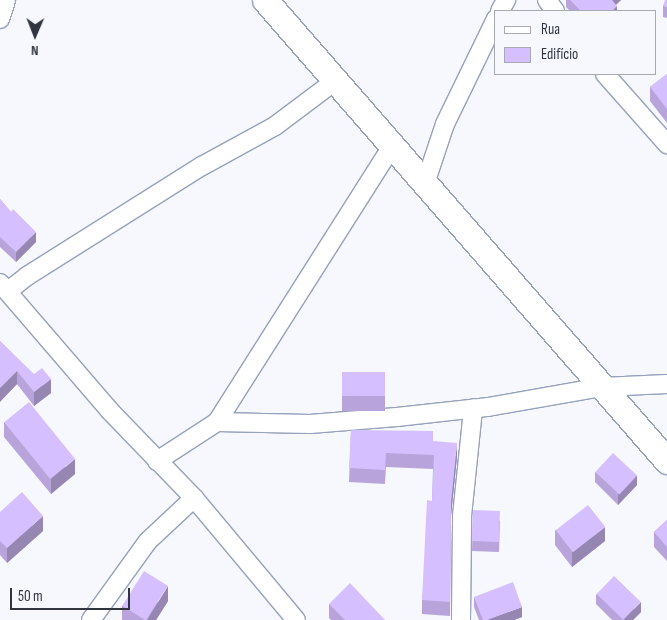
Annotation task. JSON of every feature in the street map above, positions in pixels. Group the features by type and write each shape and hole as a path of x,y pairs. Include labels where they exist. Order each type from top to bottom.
{"main road":[{"path":"265,0 667,461"}],"street":[{"path":"0,19 6,0"},
{"path":"425,184 445,124 494,23"},
{"path":"606,75 667,144"},
{"path":"296,620 194,498 40,333 4,287 27,276 194,171 275,126 335,81"},
{"path":"158,460 217,422 392,146"},
{"path":"217,422 310,424 473,409 602,387 667,384"},
{"path":"460,620 462,516 473,409"},
{"path":"90,620 148,541 194,498"}],"building":[{"path":"570,0 612,0 617,6 613,10 580,10"},
{"path":"665,0 667,0 667,7 663,6"},
{"path":"667,74 667,109 650,87"},
{"path":"0,199 11,212 13,209 36,232 16,252 0,237"},
{"path":"0,341 34,374 42,368 51,379 34,392 17,371 0,388"},
{"path":"342,372 385,372 385,396 342,396"},
{"path":"29,402 75,459 50,479 4,422"},
{"path":"351,430 433,431 433,441 457,443 451,502 450,602 422,600 427,500 432,501 434,455 386,453 385,470 349,468"},
{"path":"613,453 637,476 619,495 595,472"},
{"path":"22,492 43,516 7,548 0,541 0,512"},
{"path":"588,505 605,527 573,552 556,530"},
{"path":"473,510 500,511 499,542 472,541"},
{"path":"667,520 667,547 654,532"},
{"path":"144,571 168,586 146,620 122,606"},
{"path":"614,576 641,602 623,620 597,594"},
{"path":"513,582 522,607 483,620 474,597"},
{"path":"350,583 385,620 345,620 329,604"}]}
